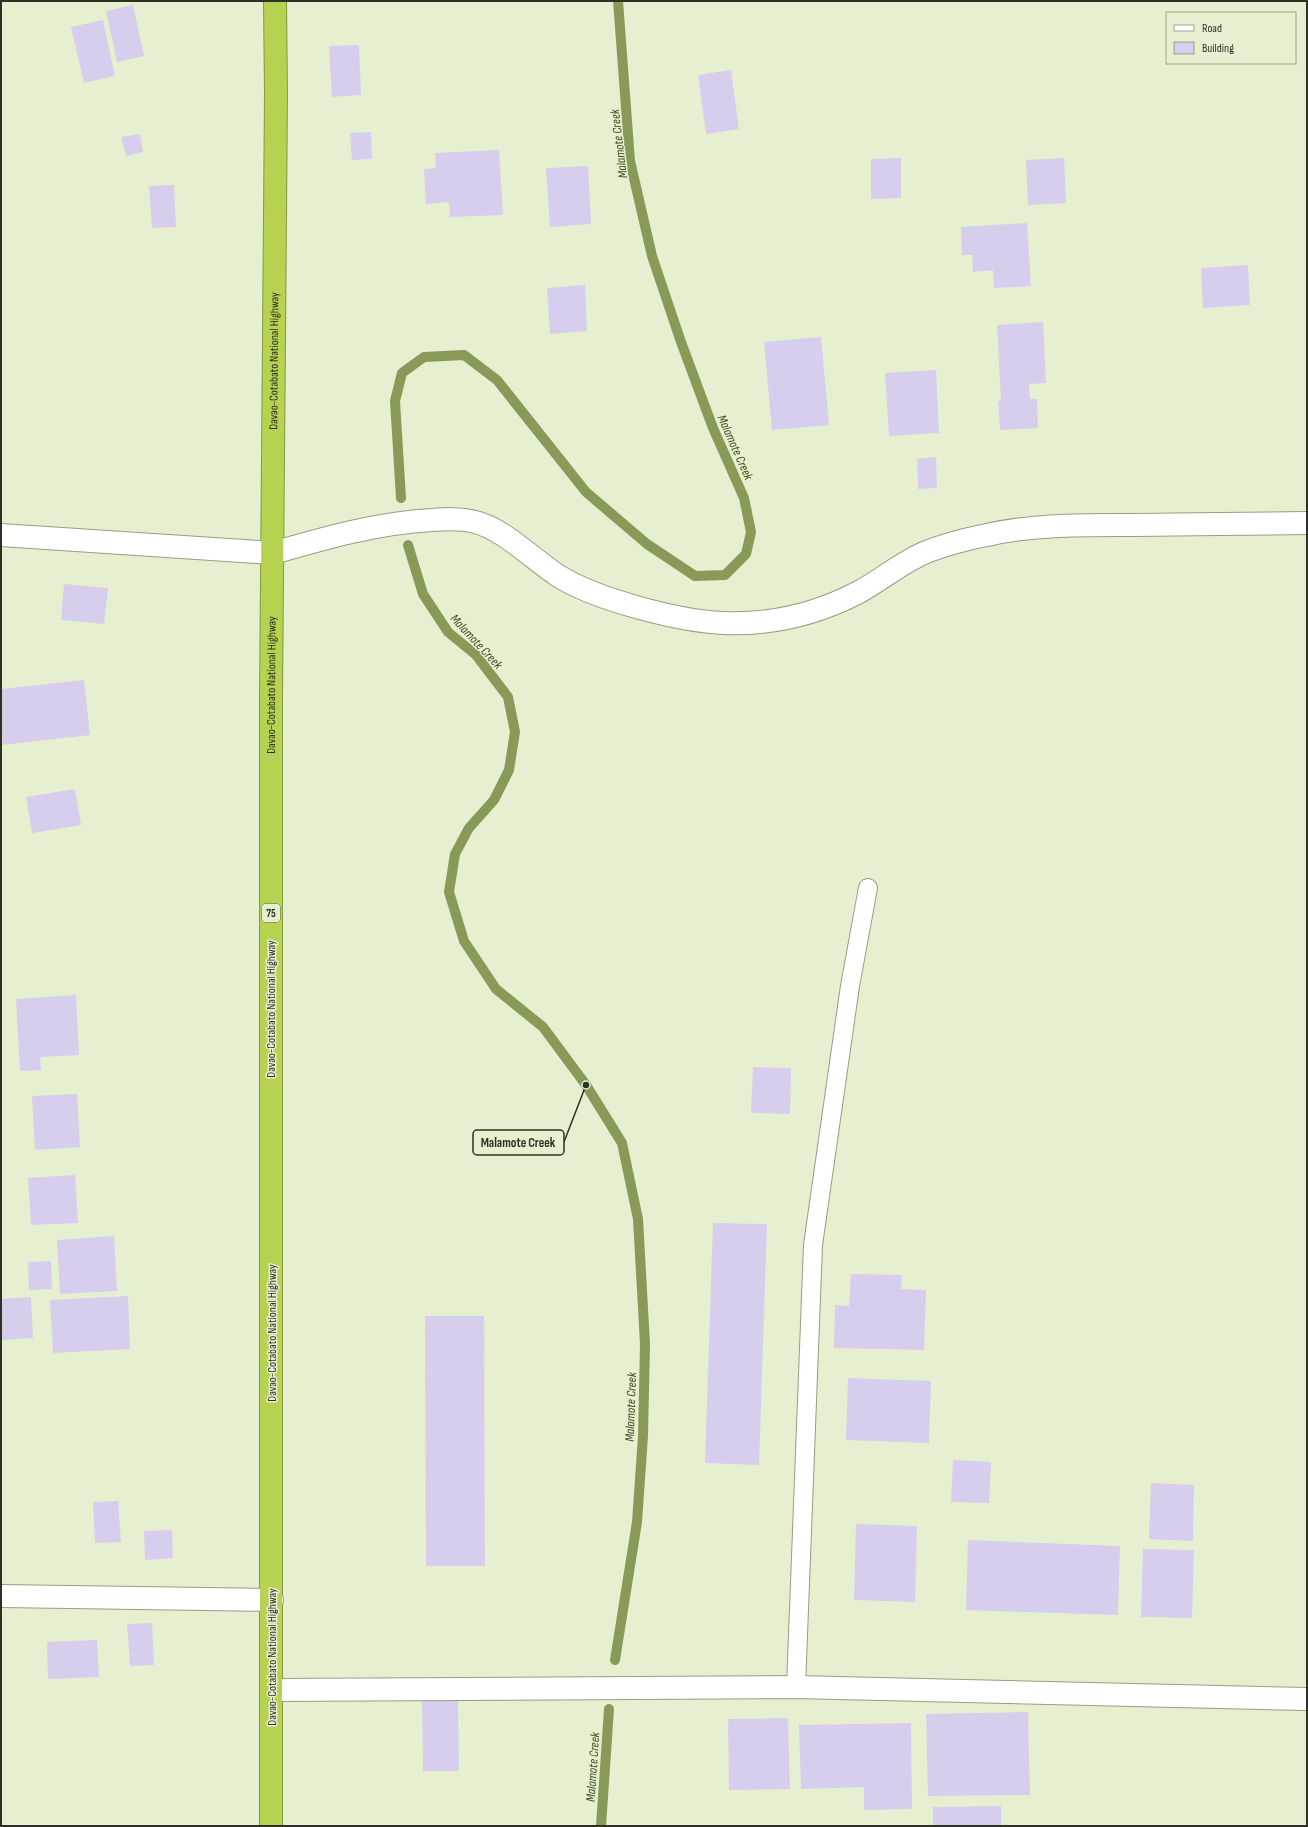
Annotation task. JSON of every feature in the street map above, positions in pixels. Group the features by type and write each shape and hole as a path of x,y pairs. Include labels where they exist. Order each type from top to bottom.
{"highway":[{"name":"Davao-Cotabato National Highway","path":"271,1826 271,700 276,94 275,1"}],"street":[{"path":"1,535 273,553 343,533 385,525 451,519 476,522 499,532 560,577 588,590 635,606 684,618 721,623 758,623 794,617 825,607 858,592 924,553 987,534 1054,525 1307,524"},
{"path":"1,1596 272,1600"},
{"path":"272,1690 796,1687 1307,1699"}],"lane":[{"path":"796,1687 813,1245 850,986 868,888"}],"building":[{"path":"133,5 144,56 117,62 106,11"},
{"path":"103,20 115,76 84,83 71,27"},
{"path":"359,45 361,95 332,97 329,46"},
{"path":"731,70 739,129 706,134 698,75"},
{"path":"371,132 372,159 352,160 350,133"},
{"path":"140,134 143,152 126,156 121,137"},
{"path":"499,150 503,215 450,217 449,202 426,204 424,169 436,168 435,153"},
{"path":"901,158 901,198 871,199 871,159"},
{"path":"1064,158 1066,203 1028,205 1026,160"},
{"path":"588,166 591,224 550,227 546,168"},
{"path":"174,185 176,227 152,228 149,186"},
{"path":"1027,223 1031,286 994,288 993,270 973,272 972,255 962,255 961,227"},
{"path":"1248,265 1250,305 1203,308 1201,268"},
{"path":"585,285 587,331 550,334 547,288"},
{"path":"1043,322 1046,383 1029,384 1030,399 1037,399 1038,428 1000,430 998,401 1001,401 997,325"},
{"path":"821,337 829,425 772,430 764,342"},
{"path":"936,370 939,433 889,436 885,373"},
{"path":"936,457 937,488 918,489 917,459"},
{"path":"64,584 108,588 104,624 61,620"},
{"path":"84,680 90,735 3,745 1,724 1,689"},
{"path":"75,789 81,825 32,833 26,797"},
{"path":"76,995 79,1055 40,1057 41,1070 20,1071 16,999"},
{"path":"753,1067 791,1068 790,1114 751,1113"},
{"path":"77,1094 80,1147 35,1150 32,1096"},
{"path":"75,1175 78,1223 31,1225 28,1178"},
{"path":"713,1223 767,1224 759,1465 705,1463"},
{"path":"114,1236 117,1291 60,1294 57,1240"},
{"path":"51,1261 52,1289 29,1290 28,1262"},
{"path":"851,1274 902,1275 901,1289 926,1290 924,1350 834,1348 835,1305 849,1306"},
{"path":"128,1296 130,1349 53,1353 50,1300"},
{"path":"31,1297 33,1338 1,1340 1,1299"},
{"path":"425,1316 484,1316 485,1566 426,1566"},
{"path":"848,1378 931,1381 929,1443 846,1440"},
{"path":"953,1460 991,1462 989,1503 951,1502"},
{"path":"1151,1483 1194,1485 1193,1541 1149,1539"},
{"path":"118,1501 121,1542 95,1543 93,1502"},
{"path":"856,1524 917,1526 915,1602 854,1600"},
{"path":"172,1530 173,1558 145,1560 144,1531"},
{"path":"968,1540 1120,1546 1118,1615 966,1610"},
{"path":"1143,1549 1194,1550 1192,1618 1141,1617"},
{"path":"152,1623 154,1665 130,1666 127,1624"},
{"path":"97,1640 99,1677 48,1679 47,1642"},
{"path":"458,1700 459,1771 423,1771 422,1701"},
{"path":"1028,1712 1030,1795 928,1796 926,1714"},
{"path":"788,1718 790,1789 729,1790 728,1719"},
{"path":"911,1723 912,1809 864,1810 864,1787 801,1789 799,1725"},
{"path":"1001,1806 1001,1826 933,1826 933,1807"}],"waterway":[{"name":"Malamote Creek","path":"401,498 395,401 402,373 424,357 464,355 497,380 586,492 647,544 695,576 725,575 746,554 751,532 744,498 713,428 681,342 652,256 630,161 618,1"},
{"name":"Malamote Creek","path":"408,545 423,594 448,632 476,655 508,697 515,732 509,770 494,800 469,828 455,854 449,892 464,941 496,989 543,1027 586,1085 622,1143 638,1219 645,1344 643,1436 637,1522 615,1660"},
{"name":"Malamote Creek","path":"601,1826 609,1709"}],"place":[{"name":"Malamote Creek","path":"586,1085"}]}
